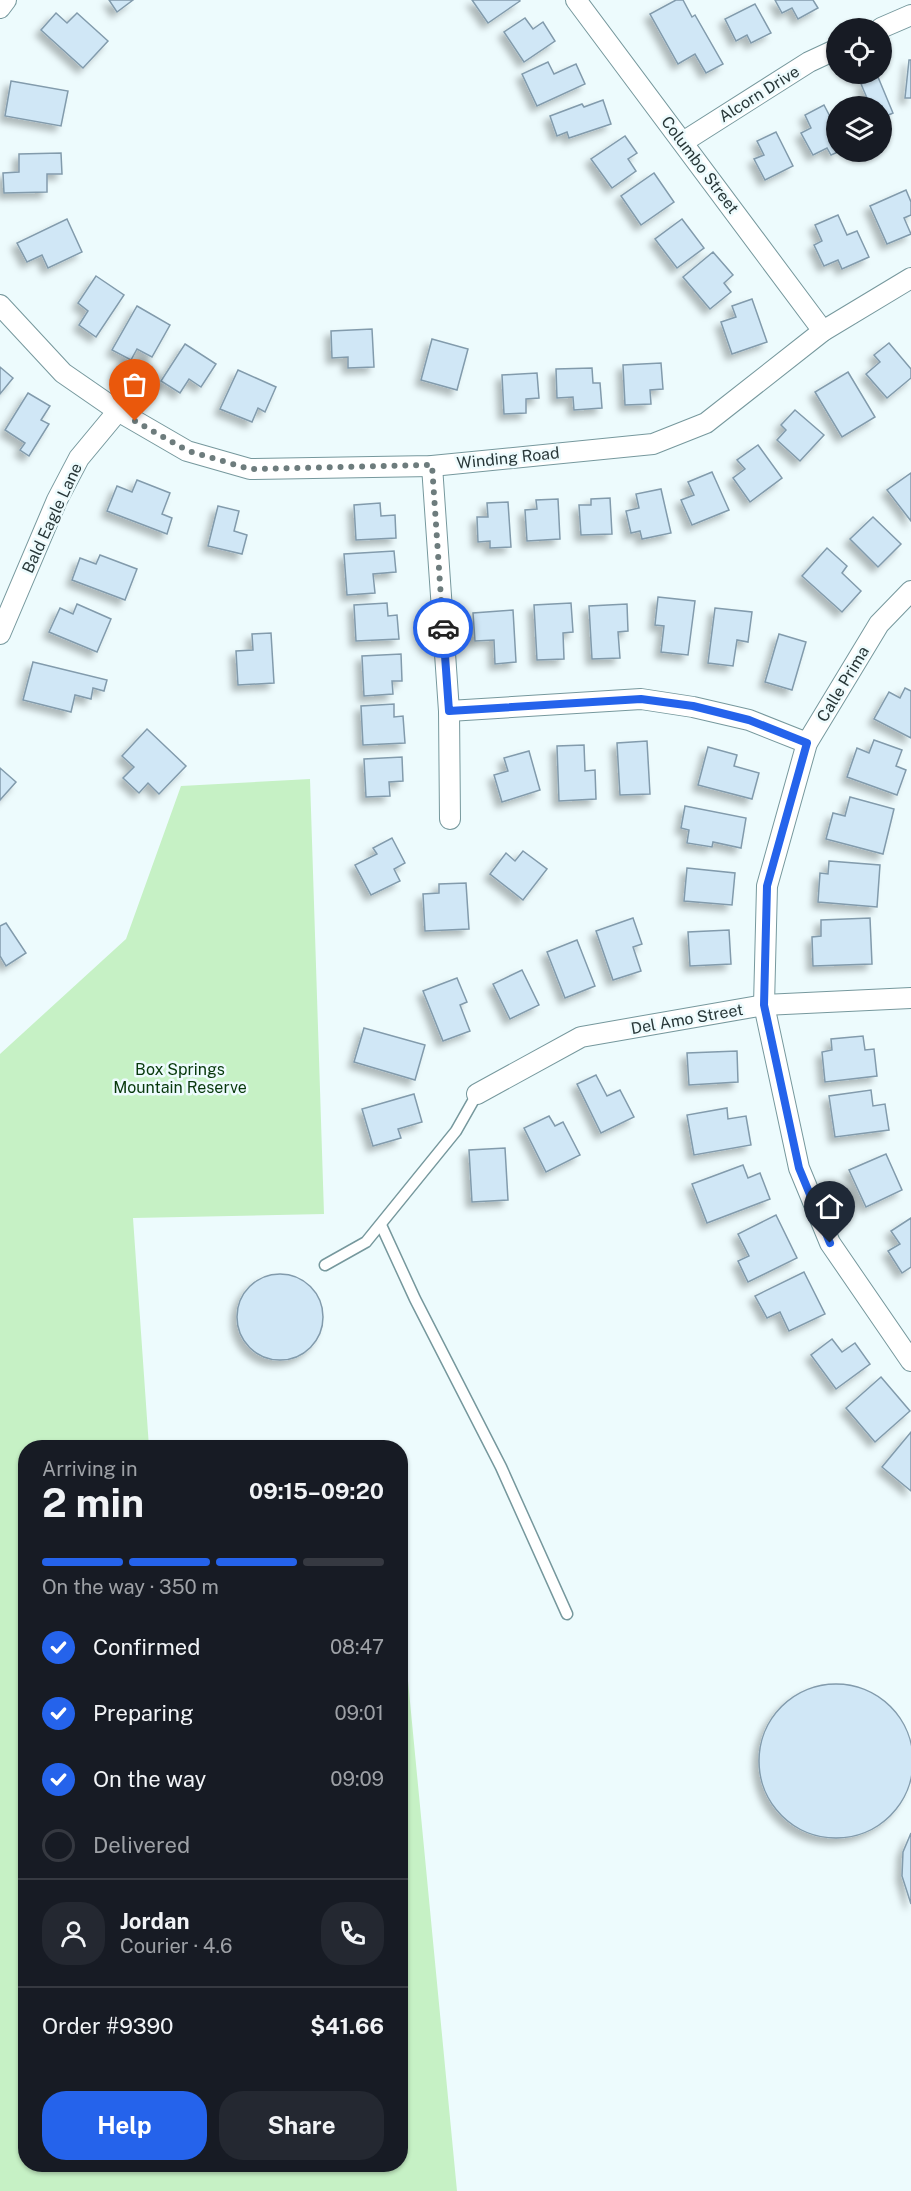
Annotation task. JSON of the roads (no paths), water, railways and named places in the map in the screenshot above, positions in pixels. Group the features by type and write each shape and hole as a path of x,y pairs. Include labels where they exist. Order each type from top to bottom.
{"street":[{"path":"0,8 6,0"},
{"name":"Columbo Street","path":"576,0 823,332"},
{"path":"892,23 911,15"},
{"name":"Alcorn Drive","path":"683,142 809,62 826,54"},
{"name":"Winding Road","path":"0,305 63,372 118,411 188,451 250,469 432,465 654,444 706,423 823,332 911,278"},
{"name":"Bald Eagle Lane","path":"0,634 57,500 79,458 118,411"},
{"path":"432,465 449,711 450,819"},
{"name":"Calle Prima","path":"911,591 879,624 807,743 767,886 764,1005 799,1168 830,1243 911,1361"},
{"path":"449,711 641,699 693,706 749,720 807,743"},
{"name":"Del Amo Street","path":"477,1094 582,1037 764,1005 911,998"}],"lane":[{"path":"325,1265 366,1242 456,1131 477,1094"},
{"path":"381,1225 415,1299 501,1467 567,1614"}],"park label":[{"name":"Box Springs Mountain Reserve","path":"180,1078"}]}
